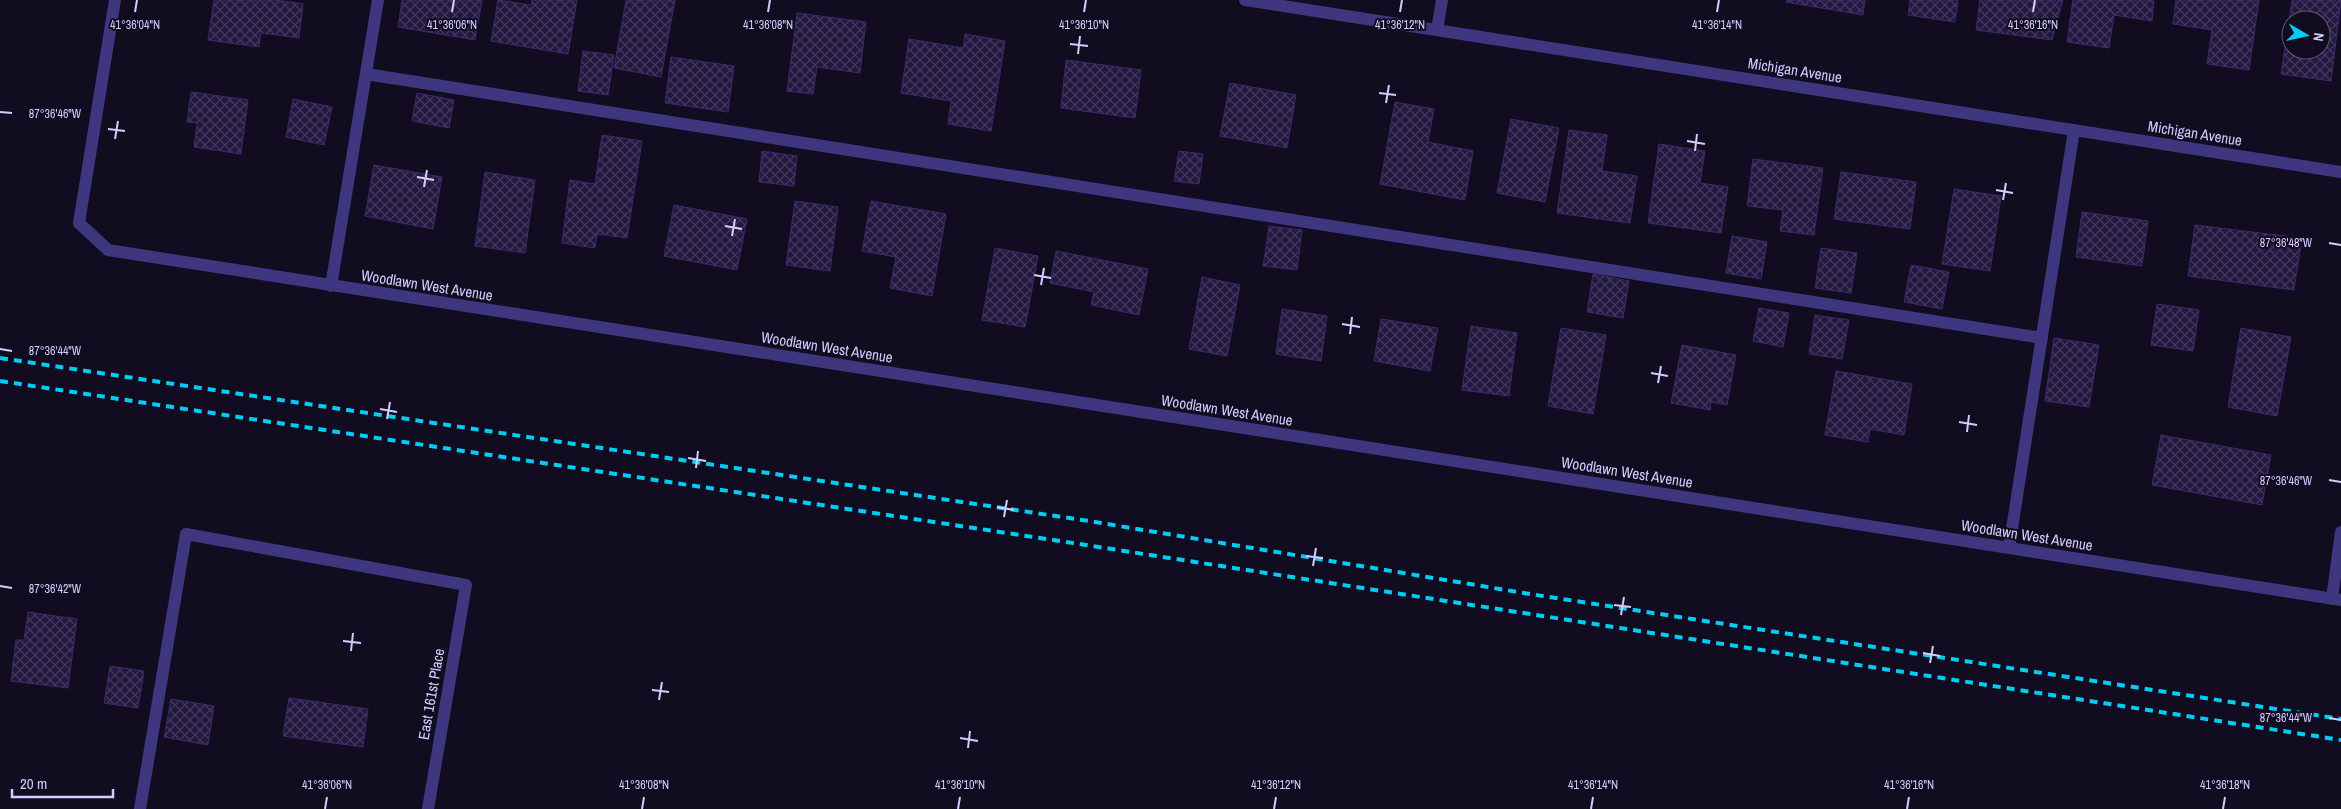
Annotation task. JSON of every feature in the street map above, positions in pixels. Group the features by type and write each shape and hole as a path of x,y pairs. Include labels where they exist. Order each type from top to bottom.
{"street":[{"name":"Woodlawn West Avenue","path":"115,0 79,223 108,250 2336,599"},
{"path":"331,286 378,0"},
{"name":"Michigan Avenue","path":"1245,0 2341,172"},
{"path":"1437,30 1442,0"},
{"path":"366,74 2042,338"},
{"path":"2009,548 2074,130"},
{"path":"2336,599 2341,532"},
{"name":"East 161st Place","path":"140,809 186,534 466,585 428,809"}],"building":[{"path":"214,0 275,0 303,4 299,38 261,33 259,47 208,40"},
{"path":"402,0 482,0 475,40 398,27"},
{"path":"498,0 531,5 532,0 577,0 568,54 491,41"},
{"path":"626,0 675,0 661,77 614,68"},
{"path":"1787,0 1865,0 1863,15 1786,2"},
{"path":"1910,0 1958,0 1955,22 1908,15"},
{"path":"1980,0 2063,0 2052,40 1976,30"},
{"path":"2073,0 2154,0 2152,21 2114,15 2109,48 2067,42"},
{"path":"2176,0 2259,0 2249,70 2207,64 2212,30 2173,24"},
{"path":"2292,0 2341,0 2331,81 2281,74 2283,60 2331,60 2331,10 2291,10"},
{"path":"797,13 866,22 860,73 817,67 813,94 787,91"},
{"path":"965,34 1005,41 991,131 948,124 951,101 901,93 909,39 963,48"},
{"path":"583,51 614,55 608,95 578,91"},
{"path":"671,57 734,66 728,112 665,103"},
{"path":"1066,60 1141,70 1135,118 1061,108"},
{"path":"1230,83 1296,95 1287,148 1220,136"},
{"path":"191,92 248,100 241,154 194,147 197,123 187,122"},
{"path":"417,93 454,100 449,128 412,121"},
{"path":"293,99 332,107 324,145 286,137"},
{"path":"1395,102 1434,109 1428,142 1473,151 1465,200 1380,184"},
{"path":"1511,119 1559,128 1545,202 1497,193"},
{"path":"1569,130 1607,135 1602,171 1637,176 1630,223 1557,213"},
{"path":"602,135 642,141 627,238 597,234 595,248 562,243 570,180 595,184"},
{"path":"1659,144 1705,151 1700,183 1728,187 1721,233 1648,223"},
{"path":"762,151 797,156 794,186 759,182"},
{"path":"1179,151 1203,154 1199,184 1174,181"},
{"path":"1753,159 1823,168 1814,235 1780,231 1783,210 1747,206"},
{"path":"374,165 442,177 433,229 365,216"},
{"path":"485,172 535,180 525,253 475,246"},
{"path":"1841,172 1916,182 1910,229 1834,219"},
{"path":"1954,189 2001,196 1990,271 1942,264"},
{"path":"795,201 838,207 830,271 786,265"},
{"path":"871,201 946,214 932,296 890,288 896,257 862,251"},
{"path":"674,205 747,219 737,270 664,256"},
{"path":"2082,212 2148,221 2142,266 2076,257"},
{"path":"2195,225 2302,238 2294,290 2188,276"},
{"path":"1269,226 1302,230 1297,270 1263,266"},
{"path":"1732,236 1767,242 1761,279 1726,273"},
{"path":"995,248 1038,256 1025,327 982,320"},
{"path":"1821,248 1857,253 1851,293 1815,288"},
{"path":"1056,251 1148,269 1139,315 1091,305 1094,292 1050,283"},
{"path":"1911,265 1949,272 1942,309 1904,302"},
{"path":"1593,274 1629,281 1623,318 1587,312"},
{"path":"1202,277 1240,285 1227,356 1189,349"},
{"path":"2157,304 2199,310 2193,351 2151,345"},
{"path":"1759,308 1789,313 1783,347 1753,341"},
{"path":"1282,309 1327,316 1321,361 1276,354"},
{"path":"1815,315 1849,320 1842,359 1809,354"},
{"path":"1381,319 1438,328 1430,371 1374,361"},
{"path":"1471,326 1517,333 1509,396 1462,390"},
{"path":"1561,328 1606,335 1593,414 1548,406"},
{"path":"2241,328 2291,337 2277,416 2228,407"},
{"path":"2054,338 2099,345 2089,407 2045,401"},
{"path":"1682,345 1736,355 1727,405 1711,402 1710,410 1671,403"},
{"path":"1836,371 1912,384 1904,435 1870,429 1868,442 1825,435"},
{"path":"2161,435 2271,455 2262,505 2152,485"},
{"path":"28,612 77,619 68,688 11,681 16,640 24,640"},
{"path":"110,666 144,671 138,708 104,703"},
{"path":"289,698 368,709 363,747 283,736"},
{"path":"171,699 214,706 208,745 164,737"}],"railway":[{"path":"0,358 1089,521 1530,594 2341,719"},
{"path":"0,381 1073,543 2341,740"}]}
